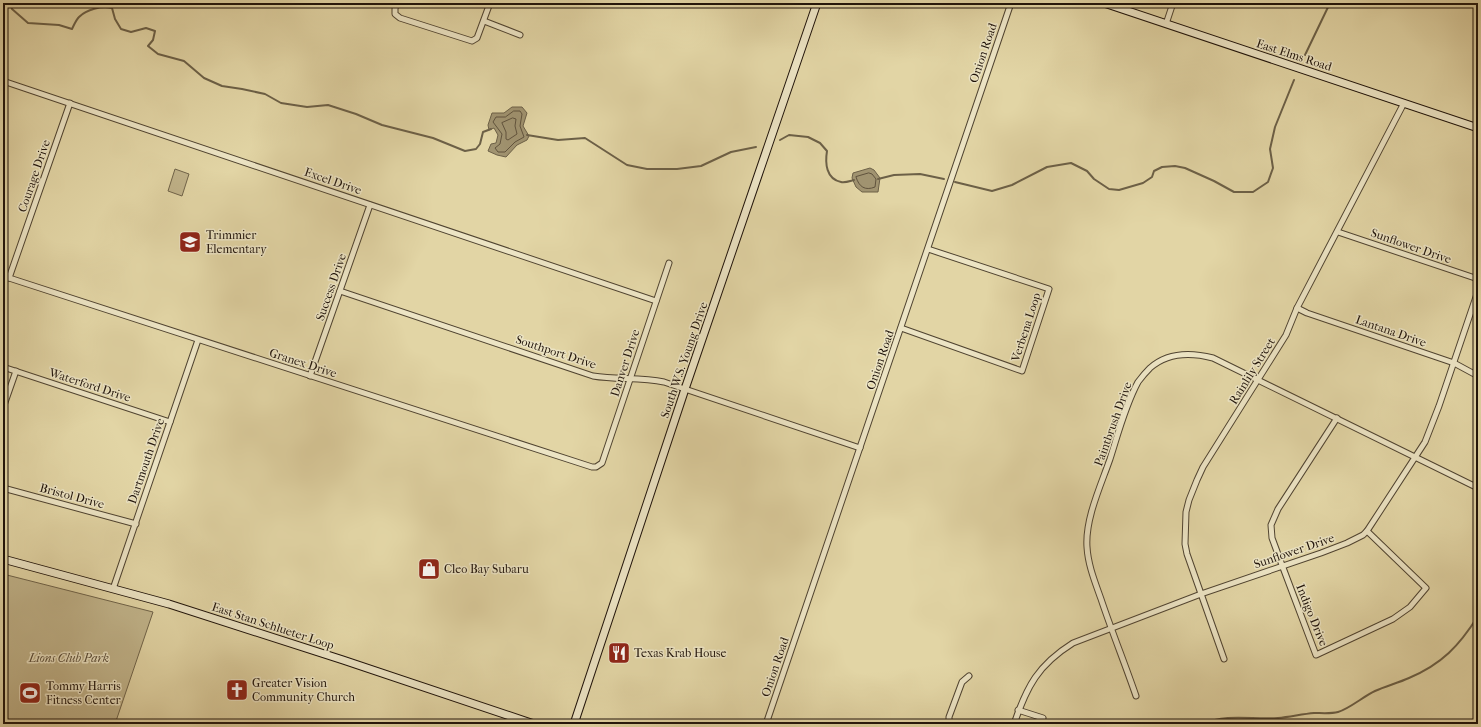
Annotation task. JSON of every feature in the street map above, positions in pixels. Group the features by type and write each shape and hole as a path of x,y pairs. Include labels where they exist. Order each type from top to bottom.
{"main road":[{"name":"South W.S. Young Drive","path":"574,724 817,3"},
{"name":"East Elms Road","path":"1104,3 1478,128"},
{"name":"East Stan Schlueter Loop","path":"3,559 114,589 226,622 534,724"}],"street":[{"path":"396,3 394,9 395,14 400,18 472,41 477,38 490,3"},
{"name":"Onion Road","path":"766,724 1011,3"},
{"path":"1166,24 1173,3"},
{"path":"484,22 520,35"},
{"name":"Excel Drive","path":"3,81 656,301"},
{"name":"Courage Drive","path":"9,278 70,103"},
{"name":"Rainlily Street","path":"1224,659 1185,544 1185,524 1189,500 1203,467 1286,335 1297,308 1404,103"},
{"name":"Success Drive","path":"310,376 370,205"},
{"name":"Sunflower Drive","path":"1338,232 1478,279"},
{"name":"Verbena Loop","path":"901,328 1022,371 1049,289 928,249"},
{"name":"Danver Drive","path":"596,468 602,463 669,263"},
{"name":"Granex Drive","path":"3,276 592,468 596,468"},
{"name":"Southport Drive","path":"340,291 593,376 655,380 686,389 860,448"},
{"name":"Sunflower Drive","path":"1014,724 1018,710 1030,683 1048,661 1073,643 1201,594 1347,543 1367,531 1425,442 1478,292"},
{"name":"Lantana Drive","path":"1297,308 1307,313 1454,363 1478,376"},
{"name":"Dartmouth Drive","path":"114,589 198,340"},
{"name":"Paintbrush Drive","path":"1136,696 1090,564 1087,545 1088,530 1095,504 1129,402 1139,382 1150,368 1160,361 1182,354 1197,354 1212,358 1476,487"},
{"name":"Waterford Drive","path":"3,367 170,422"},
{"path":"3,408 16,371"},
{"name":"Indigo Drive","path":"1337,418 1273,518 1271,532 1282,566 1316,655 1393,619 1410,607 1426,588 1367,531"},
{"name":"Bristol Drive","path":"3,488 136,524"},
{"path":"949,724 949,717 962,682 969,676"},
{"path":"1018,710 1043,718"}],"green space":[{"path":"175,169 189,174 182,196 168,191"},
{"name":"Lions Club Park","path":"3,574 153,612 115,724 3,724"}],"water":[{"path":"512,107 522,107 527,113 523,126 529,136 527,140 517,145 506,157 488,151 491,144 496,143 498,135 494,128 489,130 488,125 492,113 504,113"},
{"path":"870,168 874,170 880,178 878,192 862,192 856,187 852,178 853,173"}],"waterway":[{"path":"10,3 12,9 28,23 59,25 72,29 82,14 99,8 112,8 115,19 121,29 131,32 146,28 155,31 153,40 148,46 158,54 184,61 204,78 222,86 265,94 281,103 307,107 328,105 356,114 382,125 433,138 465,151 476,149 480,144 483,132 491,129"},
{"path":"1305,55 1330,3"},
{"path":"955,182 992,191 1012,185 1047,167 1071,163 1087,171 1094,179 1109,189 1119,190 1143,183 1152,177 1154,171 1162,167 1175,166 1185,168 1234,192 1253,192 1268,182 1273,168 1270,149 1275,127 1294,80"},
{"path":"527,135 558,140 585,138 627,165 647,169 677,169 701,166 731,152 756,147"},
{"path":"780,140 789,135 808,137 820,143 827,151 826,160 829,174 832,178 843,182 854,180"},
{"path":"878,179 894,175 920,174 944,179"},
{"path":"1203,724 1231,718 1278,718 1314,713 1338,712 1375,691 1421,673 1431,667 1457,645 1478,616"}],"place":[{"name":"Trimmier Elementary","path":"190,242"},
{"name":"Cleo Bay Subaru","path":"429,569"},
{"name":"Texas Krab House","path":"619,653"},
{"name":"Greater Vision Community Church","path":"237,690"},
{"name":"Tommy Harris Fitness Center","path":"30,693"}]}
